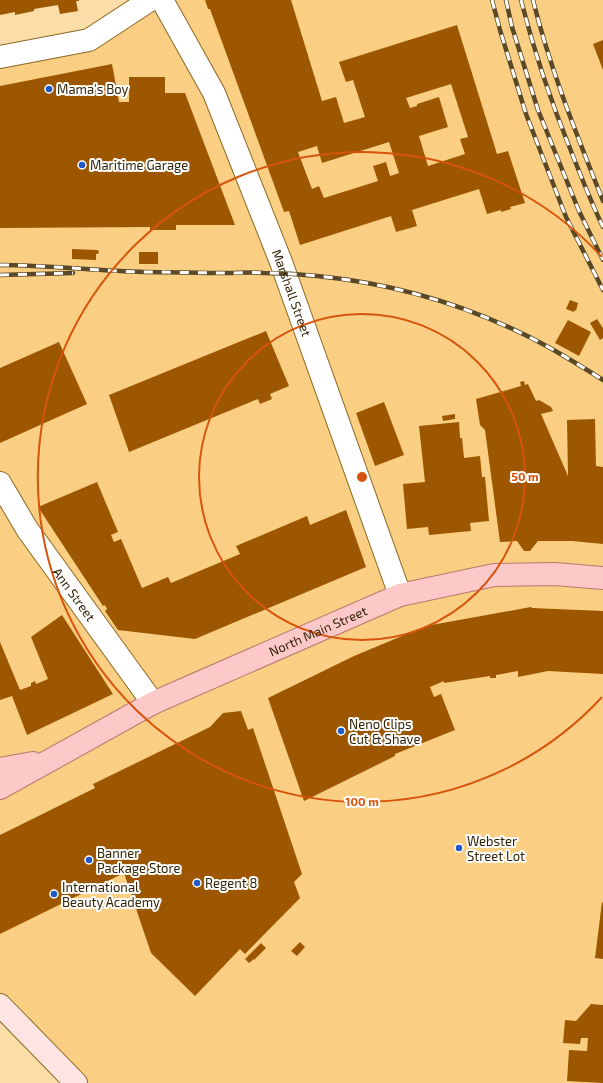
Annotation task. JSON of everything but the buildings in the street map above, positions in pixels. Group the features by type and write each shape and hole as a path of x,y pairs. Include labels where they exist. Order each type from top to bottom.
{"main road":[{"name":"North Main Street","path":"0,788 153,703 400,595 494,575 555,574 603,578"},
{"name":"North Main Street","path":"0,769 52,759"},
{"path":"0,1005 76,1083"}],"street":[{"path":"0,57 89,40 150,0"},
{"name":"Marshall Street","path":"162,0 214,93 278,256 400,595"},
{"name":"Ann Street","path":"0,483 27,529 153,703"}],"shaded area":[{"path":"150,0 603,0 603,1083 76,1083 0,1005 0,57 89,40"}],"railway":[{"path":"492,0 526,114 566,217 603,290"},
{"path":"506,0 512,27 538,110 579,211 603,260"},
{"path":"521,0 543,76 586,189 603,227"},
{"path":"533,0 556,77 603,201"},
{"path":"0,265 144,272 290,274 317,276 378,285 438,300 468,310 525,335 552,349 603,380"},
{"path":"0,275 73,273"}],"place":[{"name":"Mama's Boy","path":"49,89"},
{"name":"Maritime Garage","path":"82,165"},
{"name":"Neno Clips Cut & Shave","path":"341,731"},
{"name":"Webster Street Lot","path":"459,848"},
{"name":"Banner Package Store","path":"89,860"},
{"name":"Regent 8","path":"197,883"},
{"name":"International Beauty Academy","path":"54,894"}]}
